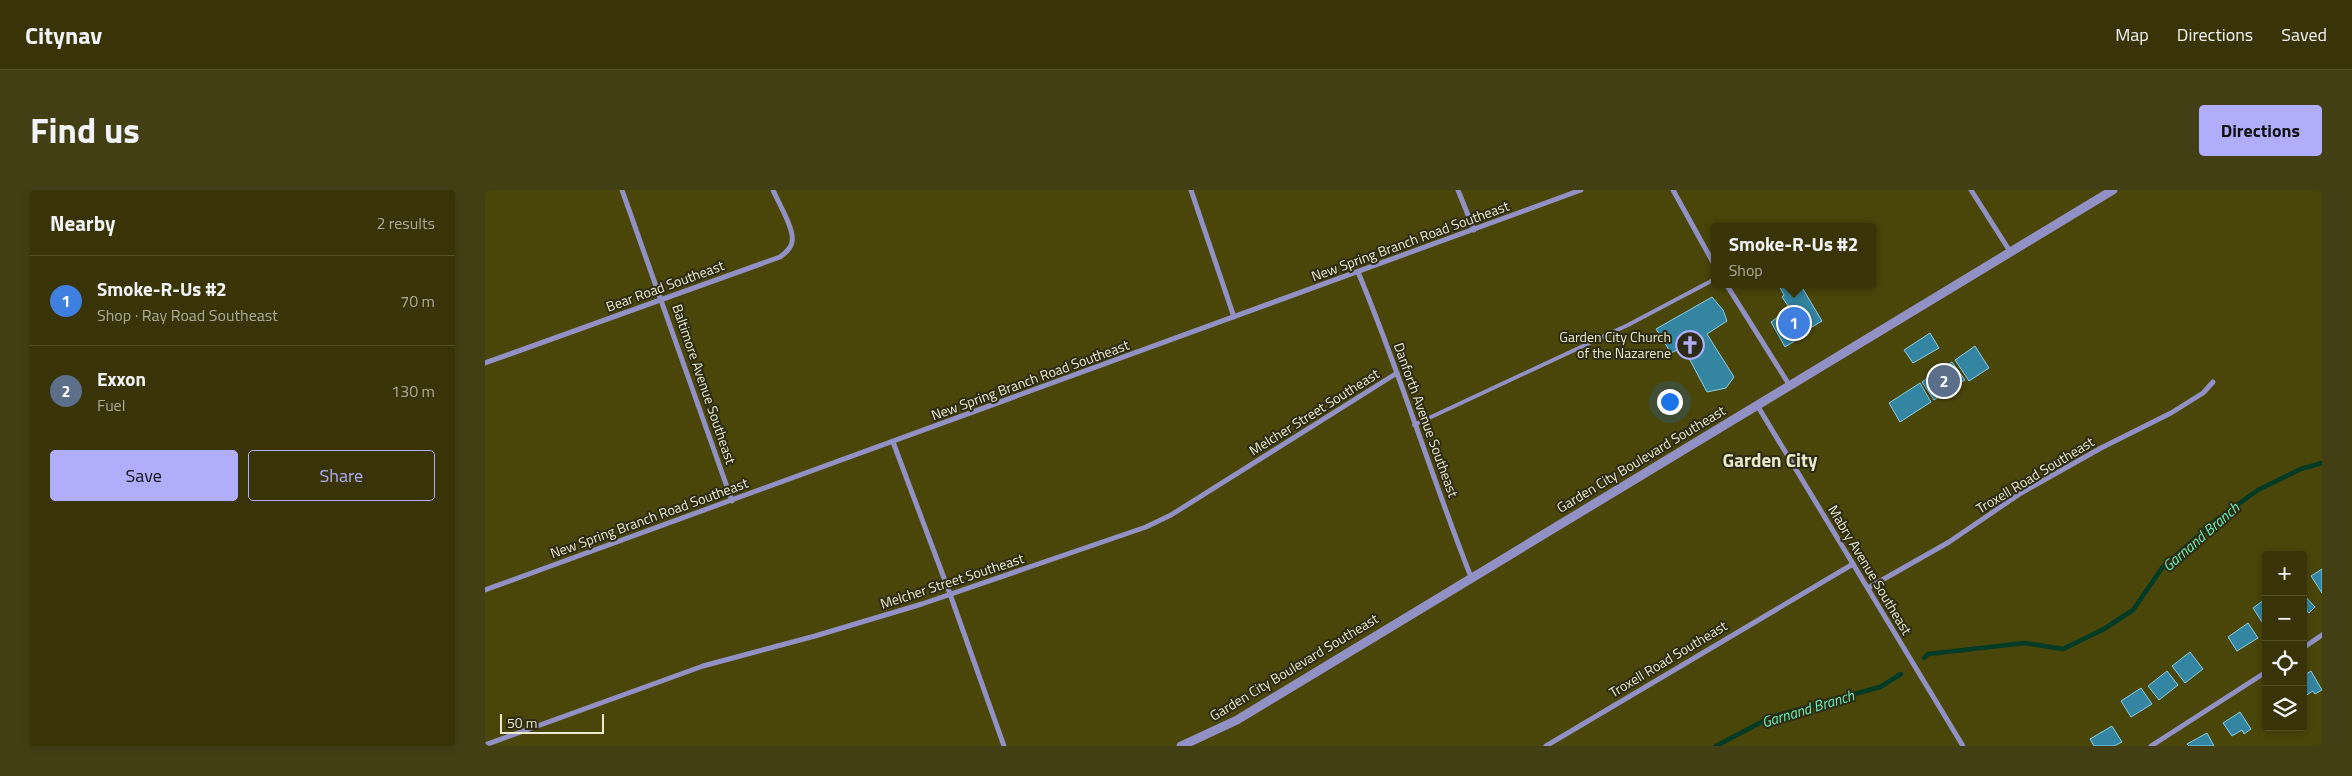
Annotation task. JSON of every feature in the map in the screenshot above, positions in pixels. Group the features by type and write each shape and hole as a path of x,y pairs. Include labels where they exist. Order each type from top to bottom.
{"street":[{"name":"Baltimore Avenue Southeast","path":"622,190 732,501"},
{"name":"Bear Road Southeast","path":"485,363 772,262 789,249 793,233 773,190"},
{"path":"1191,190 1234,317"},
{"path":"1458,190 1474,230"},
{"name":"New Spring Branch Road Southeast","path":"485,590 1581,190"},
{"path":"1673,190 1711,259"},
{"path":"1971,190 2011,252"},
{"name":"Garden City Boulevard Southeast","path":"1181,746 1237,720 2113,190"},
{"name":"Danforth Avenue Southeast","path":"1358,272 1471,577"},
{"path":"1729,288 1790,386"},
{"name":"Melcher Street Southeast","path":"485,745 703,666 815,636 950,594 1145,527 1171,515 1397,373"},
{"name":"Troxell Road Southeast","path":"1868,588 1949,542 2021,493 2101,448 2171,413 2203,393 2213,382"},
{"name":"Mabry Avenue Southeast","path":"1757,405 1963,746"},
{"path":"893,442 1004,746"},
{"name":"Troxell Road Southeast","path":"1546,746 1853,564"},
{"path":"2307,645 2322,635"},
{"path":"2151,746 2262,675"}],"lane":[{"path":"1415,425 1628,325 1711,280"}],"building":[{"path":"1780,288 1802,288 1822,321 1805,331 1782,297 1784,295"},
{"name":"Garden City Church of the Nazarene","path":"1712,297 1723,310 1727,321 1707,334 1734,377 1726,388 1707,392 1683,347 1671,353 1656,329"},
{"path":"1791,309 1807,333 1798,339 1782,314"},
{"path":"1782,314 1798,339 1785,347 1771,322"},
{"path":"1930,333 1939,348 1913,363 1904,350"},
{"path":"1975,346 1989,368 1969,381 1955,360"},
{"path":"1952,362 1965,380 1934,400 1922,382"},
{"path":"1920,383 1931,402 1900,422 1889,403"},
{"path":"2322,569 2322,593 2311,576"},
{"path":"2307,598 2315,607 2309,613 2307,611"},
{"path":"2262,601 2262,622 2253,608"},
{"path":"2248,623 2258,638 2237,651 2228,637"},
{"path":"2190,652 2203,669 2185,683 2172,666"},
{"path":"2167,671 2178,685 2159,700 2148,686"},
{"path":"2311,671 2322,690 2315,694 2313,691 2307,695 2307,674"},
{"path":"2141,688 2152,704 2131,717 2121,701"},
{"path":"2240,712 2251,729 2244,734 2242,730 2232,736 2223,723"},
{"path":"2112,726 2122,742 2114,746 2094,746 2090,739"},
{"path":"2207,733 2214,746 2189,746 2187,744"}],"waterway":[{"name":"Garnand Branch","path":"1924,658 1928,654 2025,643 2063,649 2104,629 2133,610 2162,568 2216,520 2258,490 2301,469 2322,463"},
{"name":"Garnand Branch","path":"1716,746 1771,717 1880,687 1901,674"}],"place":[{"name":"Smoke-R-Us #2","path":"1794,323"},
{"name":"Garden City Church of the Nazarene","path":"1690,345"},
{"name":"Exxon","path":"1944,381"}],"district":[{"name":"Garden City","path":"1770,460"}]}
